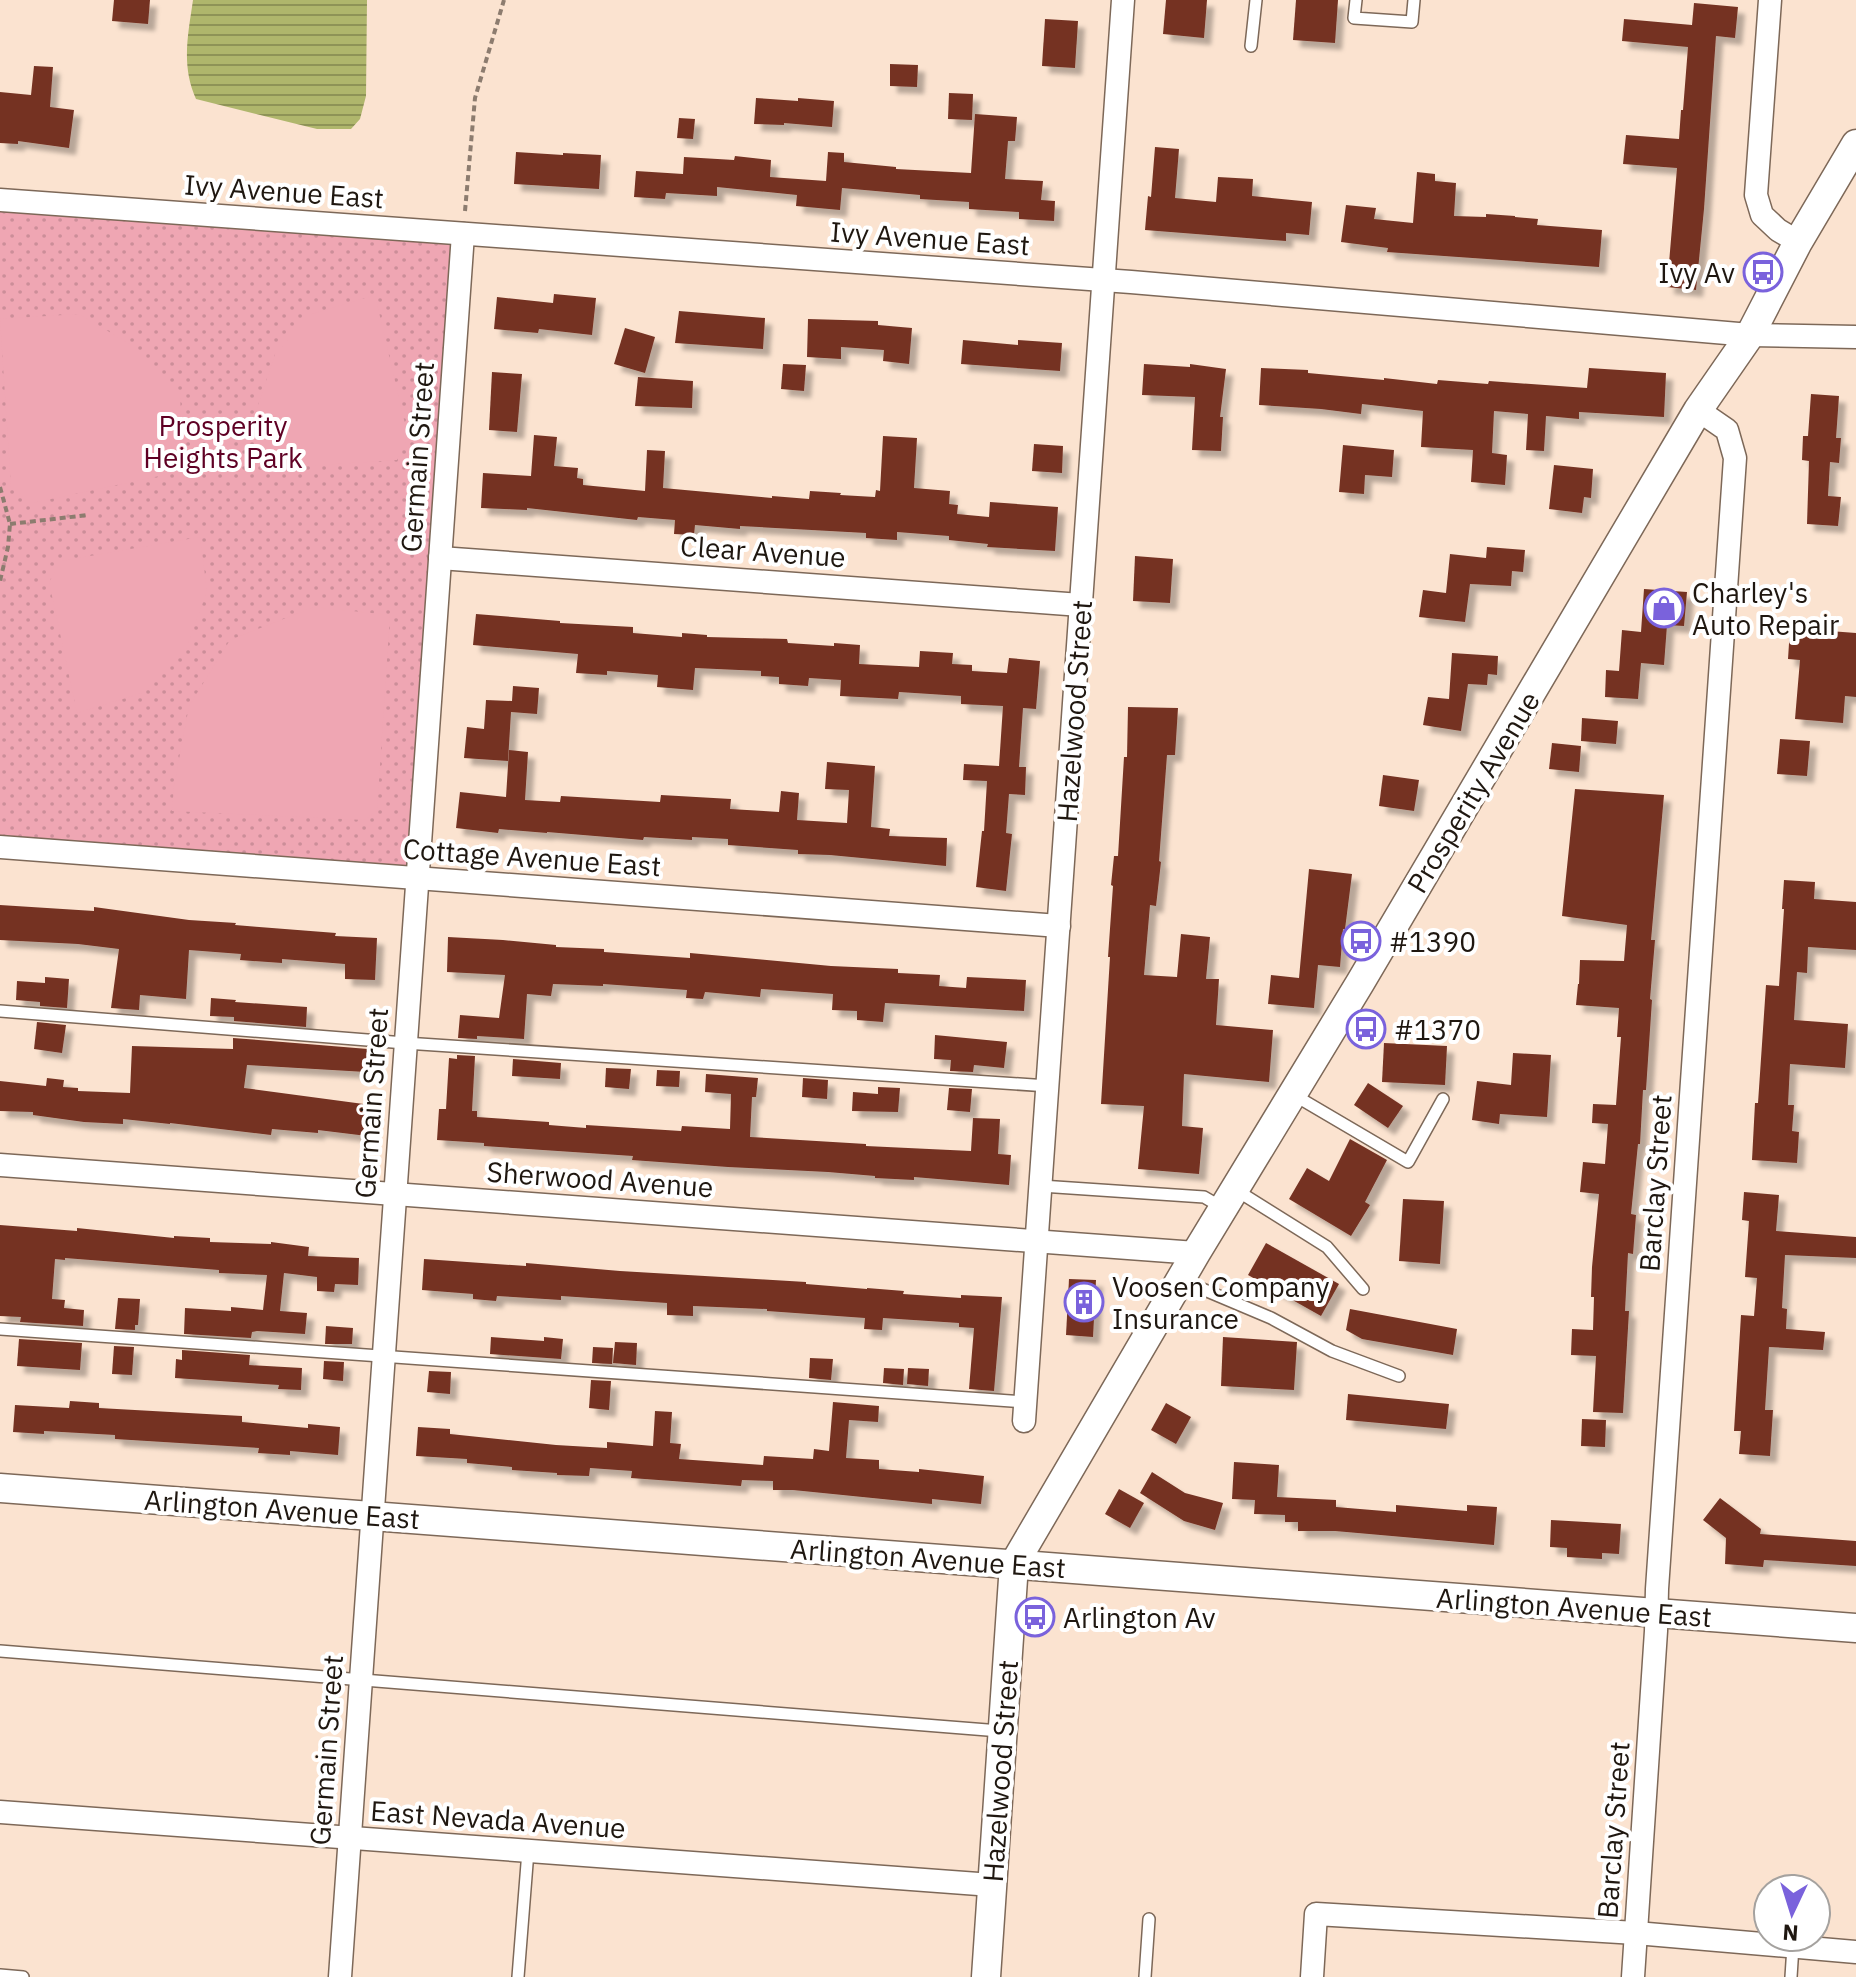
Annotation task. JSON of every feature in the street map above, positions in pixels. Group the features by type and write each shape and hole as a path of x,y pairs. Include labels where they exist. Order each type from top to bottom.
{"street":[{"name":"Hazelwood Street","path":"1025,1412 1123,0"},
{"path":"1770,0 1756,195 1762,215 1778,230 1798,242"},
{"name":"Prosperity Avenue","path":"1014,1564 1698,410 1750,335 1798,242 1856,144"},
{"name":"Ivy Avenue East","path":"0,200 464,222 1750,335 1856,337"},
{"name":"Germain Street","path":"340,1977 464,222"},
{"name":"Barclay Street","path":"1633,1977 1735,458 1727,430 1698,410"},
{"name":"Clear Avenue","path":"440,558 1081,605"},
{"name":"Cottage Avenue East","path":"0,847 1059,926"},
{"name":"Sherwood Avenue","path":"0,1165 1196,1253"},
{"name":"Arlington Avenue East","path":"0,1488 1856,1628"},
{"name":"Hazelwood Street","path":"986,1977 1014,1564"},
{"name":"East Nevada Avenue","path":"0,1812 992,1885"},
{"path":"1312,1977 1316,1914 1752,1943"},
{"path":"1832,1950 1856,1952"}],"lane":[{"path":"1251,46 1256,0"},
{"path":"1356,0 1354,18 1412,22 1414,0"},
{"path":"0,1011 405,1043 1048,1086"},
{"path":"1293,1095 1408,1162 1443,1099"},
{"path":"1041,1186 1229,1199 1327,1247 1363,1289"},
{"path":"1180,1280 1271,1318 1332,1351 1399,1376"},
{"path":"0,1329 383,1356 1025,1412"},
{"path":"0,1651 1003,1731"},
{"path":"518,1977 528,1851"},
{"path":"1145,1977 1149,1919"},
{"path":"1791,1977 1793,1953"},
{"path":"0,1975 23,1977"}],"path":[{"path":"464,222 475,98 504,0"},
{"path":"0,487 10,524 0,581"},
{"path":"10,524 88,515"}],"green space":[{"name":"Prosperity Heights Park","path":"0,200 463,234 417,878 0,838"},
{"path":"375,295 408,437 397,460 260,469 256,411 275,354 312,314"},
{"path":"79,314 133,346 180,393 183,471 32,503 11,487 0,319"},
{"path":"200,537 207,591 186,649 142,693 77,713 49,582 61,561"},
{"path":"314,607 390,615 377,811 364,820 172,811 189,706 230,640"}],"shaded area":[{"path":"193,0 367,0 366,96 360,119 351,129 317,129 196,99 187,62"}],"building":[{"path":"114,0 150,0 148,24 112,21"},
{"path":"1166,0 1207,0 1204,38 1163,34"},
{"path":"1296,0 1338,0 1335,43 1293,40"},
{"path":"1694,3 1738,7 1735,38 1716,36 1696,290 1667,287 1677,168 1623,164 1626,135 1679,139 1688,47 1622,41 1624,19 1692,25"},
{"path":"1045,19 1078,21 1075,68 1042,66"},
{"path":"890,64 918,65 917,87 890,86"},
{"path":"34,66 53,67 50,107 74,110 69,148 18,141 18,144 0,143 0,92 31,95"},
{"path":"949,93 973,94 972,120 948,119"},
{"path":"756,98 834,101 832,127 754,124"},
{"path":"975,114 1017,117 1015,141 1008,141 1005,179 1043,181 1041,200 1055,201 1054,221 1019,219 1019,212 969,209 969,202 842,188 840,210 796,206 797,195 717,187 717,196 666,193 665,199 634,197 636,171 683,174 684,157 734,160 735,156 771,160 770,177 826,181 828,152 844,153 844,162 896,169 971,173"},
{"path":"679,118 695,119 693,139 677,138"},
{"path":"1155,147 1179,149 1175,198 1216,202 1218,177 1253,179 1252,196 1312,202 1309,235 1286,233 1286,241 1145,230"},
{"path":"516,152 601,155 599,189 514,184"},
{"path":"1417,172 1435,174 1435,181 1456,183 1454,216 1515,216 1538,219 1537,225 1602,230 1599,267 1387,252 1388,248 1341,242 1346,205 1376,208 1374,219 1413,223"},
{"path":"554,294 596,298 592,335 539,329 538,333 494,329 497,297 553,303"},
{"path":"679,311 765,318 763,349 675,343"},
{"path":"808,319 878,321 878,325 912,328 909,364 883,361 884,350 841,347 841,359 807,357"},
{"path":"625,328 655,337 645,373 614,364"},
{"path":"963,340 1018,345 1018,340 1062,343 1060,371 961,364"},
{"path":"783,364 806,365 804,391 781,389"},
{"path":"1144,364 1190,367 1190,364 1226,369 1220,417 1223,417 1221,451 1192,450 1195,397 1142,395"},
{"path":"1261,368 1437,384 1438,380 1488,384 1489,381 1587,388 1589,368 1666,373 1664,417 1579,412 1579,419 1546,416 1544,451 1526,450 1528,414 1494,411 1492,453 1507,455 1505,485 1471,482 1473,450 1421,447 1423,411 1362,404 1361,414 1259,405"},
{"path":"492,372 522,374 517,432 489,430"},
{"path":"638,377 693,381 692,408 635,406"},
{"path":"1811,394 1839,396 1836,438 1841,438 1839,463 1830,462 1828,496 1841,497 1838,526 1807,524 1809,461 1802,460 1803,436 1808,436"},
{"path":"534,435 557,437 554,466 578,468 577,478 583,479 583,485 645,491 647,450 665,451 663,488 809,499 810,491 875,497 876,490 880,491 883,436 917,438 914,488 950,491 949,504 958,505 957,514 989,517 990,502 1058,507 1055,551 987,547 988,544 949,540 949,536 897,532 897,540 866,538 866,533 695,525 694,535 674,534 675,520 638,517 637,520 527,508 481,508 483,473 531,476"},
{"path":"1034,444 1063,446 1062,473 1032,471"},
{"path":"1343,445 1394,450 1392,477 1365,475 1364,494 1339,492"},
{"path":"1554,465 1593,469 1591,498 1584,497 1582,513 1549,509"},
{"path":"1487,547 1525,550 1523,572 1512,571 1511,586 1470,584 1465,622 1419,617 1423,590 1446,593 1450,554 1486,558"},
{"path":"1135,556 1173,559 1170,603 1133,601"},
{"path":"1644,589 1687,592 1684,626 1667,625 1664,665 1641,663 1638,699 1605,697 1606,670 1619,671 1622,630 1641,632"},
{"path":"476,614 633,627 633,633 682,637 682,633 707,637 787,639 788,643 860,645 859,664 919,667 920,651 953,653 952,664 972,665 972,671 1007,673 1009,658 1040,661 1036,709 1023,708 1019,767 1026,767 1025,795 1009,794 1006,833 1012,834 1006,891 976,887 987,781 963,780 964,764 999,766 1003,706 961,704 961,696 899,692 898,699 840,696 841,680 809,678 808,686 779,684 779,677 761,676 761,671 695,668 693,690 657,687 658,675 607,671 607,675 576,673 578,654 473,645"},
{"path":"1790,628 1856,633 1856,697 1845,696 1843,723 1795,719 1800,660 1788,659"},
{"path":"1452,653 1498,656 1497,675 1488,674 1487,685 1468,684 1461,731 1423,725 1428,697 1449,699"},
{"path":"513,686 539,688 537,714 511,712 508,761 464,758 467,727 484,729 486,700 512,701"},
{"path":"1128,707 1178,708 1175,755 1167,755 1161,862 1156,906 1150,905 1144,975 1177,977 1181,934 1210,937 1206,979 1219,979 1216,1025 1273,1030 1269,1082 1184,1074 1182,1126 1203,1128 1199,1174 1138,1169 1144,1106 1101,1104 1111,885 1114,856 1118,856"},
{"path":"1582,718 1618,721 1616,744 1581,741"},
{"path":"1780,739 1810,741 1807,776 1777,774"},
{"path":"1552,743 1581,746 1579,772 1549,769"},
{"path":"509,750 528,752 525,800 560,802 561,796 660,802 661,795 731,799 730,809 779,812 781,791 799,793 797,820 847,823 849,790 825,789 827,762 875,766 871,827 890,829 889,836 947,838 946,866 798,854 798,850 728,845 728,839 644,837 643,840 456,828 460,792 506,797"},
{"path":"1383,775 1419,780 1414,811 1379,806"},
{"path":"1575,789 1664,795 1651,940 1655,940 1646,1090 1643,1090 1631,1214 1636,1215 1633,1254 1628,1253 1625,1311 1629,1311 1623,1413 1593,1412 1596,1356 1571,1355 1572,1329 1593,1330 1592,1267 1599,1194 1580,1192 1583,1162 1605,1164 1608,1124 1592,1123 1593,1104 1616,1105 1621,1037 1617,1037 1619,1008 1576,1005 1580,960 1624,961 1627,925 1562,916"},
{"path":"1309,869 1352,874 1340,967 1318,965 1314,1008 1268,1004 1271,975 1299,978"},
{"path":"1784,880 1815,882 1814,899 1856,902 1856,950 1808,947 1807,973 1797,972 1794,1020 1848,1024 1845,1068 1790,1064 1788,1105 1794,1105 1792,1131 1799,1132 1797,1163 1752,1160 1766,985 1779,986"},
{"path":"0,905 94,911 94,907 235,925 336,933 335,936 377,938 375,980 345,979 345,964 282,959 282,963 240,960 241,954 189,950 186,999 140,995 139,1010 111,1008 119,949 0,940"},
{"path":"448,937 604,949 604,952 690,958 690,953 898,969 898,973 940,975 939,986 966,988 967,977 1026,980 1024,1011 885,1003 883,1022 857,1020 857,1011 832,1010 833,994 761,989 760,997 705,992 703,999 686,998 687,990 553,984 551,996 527,994 524,1039 458,1038 460,1015 499,1018 505,975 447,972"},
{"path":"45,977 69,979 67,1008 16,1000 17,981 45,983"},
{"path":"211,998 307,1007 306,1027 210,1016"},
{"path":"37,1022 66,1025 62,1053 34,1049"},
{"path":"935,1035 1007,1042 1004,1068 974,1065 973,1072 950,1071 951,1060 934,1059"},
{"path":"233,1038 368,1049 366,1072 247,1065 244,1088 371,1105 367,1136 272,1129 271,1135 123,1119 123,1124 84,1122 33,1115 33,1112 0,1111 0,1081 46,1086 47,1078 64,1080 63,1087 78,1088 78,1091 130,1093 132,1046 233,1049"},
{"path":"1384,1043 1447,1046 1445,1085 1382,1082"},
{"path":"1513,1053 1551,1055 1547,1117 1500,1114 1499,1124 1472,1120 1477,1081 1511,1085"},
{"path":"457,1055 475,1056 472,1111 477,1111 477,1117 586,1128 586,1125 681,1131 682,1126 730,1129 731,1094 705,1092 706,1074 758,1078 756,1097 752,1097 750,1137 971,1151 973,1118 1000,1119 998,1154 1011,1155 1009,1185 632,1160 633,1156 437,1140 439,1109 446,1109 449,1058 457,1059"},
{"path":"513,1059 561,1063 560,1079 512,1076"},
{"path":"606,1068 631,1069 629,1089 605,1087"},
{"path":"657,1070 680,1071 679,1087 656,1086"},
{"path":"803,1078 828,1080 827,1099 802,1097"},
{"path":"1368,1083 1403,1106 1388,1128 1354,1105"},
{"path":"878,1087 900,1088 898,1112 852,1111 853,1092 878,1094"},
{"path":"949,1088 972,1089 970,1112 947,1110"},
{"path":"1350,1139 1387,1160 1365,1202 1370,1205 1351,1236 1289,1199 1307,1168 1329,1181"},
{"path":"1744,1192 1779,1195 1776,1231 1856,1237 1856,1258 1785,1255 1782,1308 1787,1309 1786,1329 1825,1332 1823,1350 1769,1347 1765,1410 1773,1410 1770,1456 1739,1454 1741,1431 1734,1431 1741,1315 1754,1316 1757,1278 1745,1277 1749,1221 1742,1220"},
{"path":"1403,1199 1444,1201 1440,1264 1399,1261"},
{"path":"0,1225 77,1231 77,1228 174,1238 210,1238 210,1242 271,1242 309,1247 308,1256 359,1258 358,1285 335,1284 334,1292 317,1291 317,1277 284,1273 280,1311 307,1313 305,1334 257,1331 252,1332 251,1338 184,1334 185,1308 263,1310 267,1275 55,1259 52,1299 65,1300 64,1308 84,1310 83,1326 20,1322 21,1317 0,1316"},
{"path":"1266,1243 1339,1284 1321,1316 1248,1275"},
{"path":"424,1259 806,1282 961,1298 961,1295 1002,1297 994,1391 969,1389 974,1328 959,1327 959,1323 883,1318 882,1330 864,1329 865,1318 767,1309 693,1306 693,1316 667,1315 667,1303 561,1296 561,1300 497,1296 496,1301 473,1299 473,1294 422,1290"},
{"name":"Voosen Company Insurance","path":"1069,1279 1096,1280 1093,1337 1066,1335"},
{"path":"118,1298 140,1299 135,1330 115,1329"},
{"path":"1350,1309 1457,1329 1453,1355 1362,1339 1346,1330"},
{"path":"326,1326 353,1328 352,1344 325,1344"},
{"path":"491,1337 544,1341 544,1337 563,1339 561,1359 490,1354"},
{"path":"1223,1337 1297,1342 1294,1390 1221,1386"},
{"path":"19,1339 82,1343 80,1370 17,1366"},
{"path":"615,1342 637,1343 636,1365 613,1363"},
{"path":"114,1346 134,1347 132,1375 112,1374"},
{"path":"593,1347 613,1348 612,1364 592,1363"},
{"path":"182,1350 250,1355 249,1365 302,1368 301,1390 278,1389 279,1385 175,1378 176,1359 182,1360"},
{"path":"810,1358 833,1359 831,1380 809,1378"},
{"path":"324,1361 344,1362 343,1381 323,1379"},
{"path":"884,1368 904,1369 903,1385 883,1383"},
{"path":"908,1368 929,1369 928,1386 907,1384"},
{"path":"429,1371 451,1372 450,1394 427,1392"},
{"path":"591,1380 611,1381 609,1410 589,1408"},
{"path":"1348,1394 1449,1404 1446,1429 1346,1420"},
{"path":"70,1401 99,1403 99,1408 242,1416 242,1422 308,1428 308,1424 340,1427 338,1455 290,1451 290,1455 258,1453 259,1448 115,1439 115,1435 13,1432 15,1405 69,1408"},
{"path":"833,1402 879,1406 878,1422 849,1420 846,1458 879,1460 879,1469 919,1472 919,1469 984,1476 981,1504 932,1499 932,1504 773,1490 773,1481 742,1480 741,1486 631,1478 632,1471 590,1468 589,1476 557,1475 467,1463 467,1459 416,1456 418,1427 450,1429 450,1434 556,1445 607,1448 607,1442 653,1446 655,1411 672,1412 670,1443 681,1444 679,1459 763,1465 764,1456 813,1459 814,1449 829,1451"},
{"path":"1166,1403 1191,1417 1176,1444 1151,1430"},
{"path":"1582,1419 1606,1420 1605,1447 1581,1446"},
{"path":"1234,1462 1279,1465 1277,1497 1336,1500 1336,1507 1396,1512 1396,1505 1467,1511 1467,1505 1497,1507 1494,1545 1335,1531 1298,1531 1298,1522 1285,1522 1285,1515 1254,1514 1255,1500 1232,1499"},
{"path":"1152,1472 1185,1493 1223,1503 1215,1530 1184,1521 1140,1493"},
{"path":"1119,1489 1144,1503 1130,1528 1105,1514"},
{"path":"1720,1498 1761,1529 1760,1534 1856,1541 1856,1566 1764,1560 1763,1567 1725,1564 1726,1538 1703,1520"},
{"path":"1551,1520 1621,1524 1619,1554 1602,1553 1602,1559 1567,1557 1567,1548 1550,1547"}],"place":[{"name":"Ivy Av","path":"1763,272"},
{"name":"Charley's Auto Repair","path":"1664,608"},
{"name":"#1390","path":"1361,941"},
{"name":"#1370","path":"1366,1029"},
{"name":"Voosen Company Insurance","path":"1084,1302"},
{"name":"Arlington Av","path":"1035,1617"}]}
